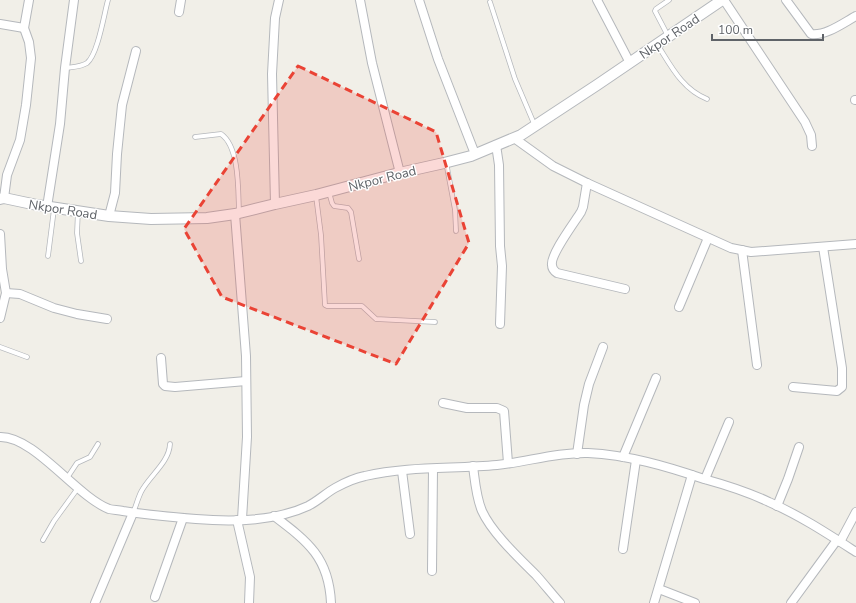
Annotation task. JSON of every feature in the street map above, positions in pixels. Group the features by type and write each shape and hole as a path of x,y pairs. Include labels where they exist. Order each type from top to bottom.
{"street":[{"path":"2,199 7,175 20,140 26,105 31,58 29,42 24,28 29,0"},
{"path":"51,207 65,68 74,0"},
{"path":"179,12 180,0"},
{"path":"275,204 272,74 275,18 279,0"},
{"path":"360,0 372,63 400,173"},
{"path":"419,0 438,59 475,154"},
{"path":"597,0 630,63"},
{"path":"723,0 805,122 811,135 812,146"},
{"name":"Nkpor Road","path":"2,199 109,216 151,219 207,218 237,213 329,192 475,154 514,138 535,126 723,0"},
{"path":"786,0 811,34 817,35 826,32 856,16"},
{"path":"0,24 24,28"},
{"path":"109,216 115,193 122,106 136,51"},
{"path":"514,138 553,166 586,183 731,248 751,252 856,244"},
{"path":"496,145 499,165 500,246 502,266 500,324"},
{"path":"586,183 583,207 554,253 552,260 553,270 557,273 625,289"},
{"path":"237,213 246,356 247,437 240,519 250,577 249,603"},
{"path":"0,234 1,269 6,293 0,318"},
{"path":"679,307 708,238"},
{"path":"793,387 837,391 842,387 842,368 823,246"},
{"path":"742,250 756,365"},
{"path":"6,293 20,294 54,308 77,314 107,319"},
{"path":"577,454 589,384 603,347"},
{"path":"161,358 163,384 165,386 175,387 246,381"},
{"path":"623,457 656,378"},
{"path":"444,403 467,408 496,408 504,411 508,463"},
{"path":"705,479 729,422"},
{"path":"0,436 6,436 30,448 78,488 110,510 216,520 274,516 290,513 310,505 335,488 362,477 389,472 508,463 564,454 588,453 623,457 665,466 732,487 777,506 820,529 856,552"},
{"path":"777,506 799,447"},
{"path":"624,549 636,460"},
{"path":"473,466 478,499 483,512 509,548 560,603"},
{"path":"432,571 433,469"},
{"path":"402,471 410,534"},
{"path":"654,603 692,474"},
{"path":"791,603 838,541 856,512"},
{"path":"95,603 133,513"},
{"path":"274,516 300,536 316,552 325,568 330,590 331,603"},
{"path":"155,597 183,518"},
{"path":"659,589 695,603"}],"lane":[{"path":"65,68 82,65 91,59 108,0"},
{"path":"668,37 655,11 669,0"},
{"path":"490,2 515,79 535,126"},
{"path":"657,44 686,86 691,91 707,99"},
{"path":"195,137 221,134 227,140 236,161 237,213"},
{"path":"446,162 455,210 456,231"},
{"path":"329,192 334,206 348,208 351,212 359,259"},
{"path":"316,195 321,235 325,305 362,306 376,319 435,322"},
{"path":"48,256 51,207"},
{"path":"78,211 77,233 81,261"},
{"path":"0,348 27,358"},
{"path":"67,479 77,463 90,457 98,444"},
{"path":"133,513 141,492 166,457 170,444"},
{"path":"43,540 54,521 78,488"}],"highlighted area":[{"path":"298,66 436,132 469,243 396,364 222,297 184,229"}]}
